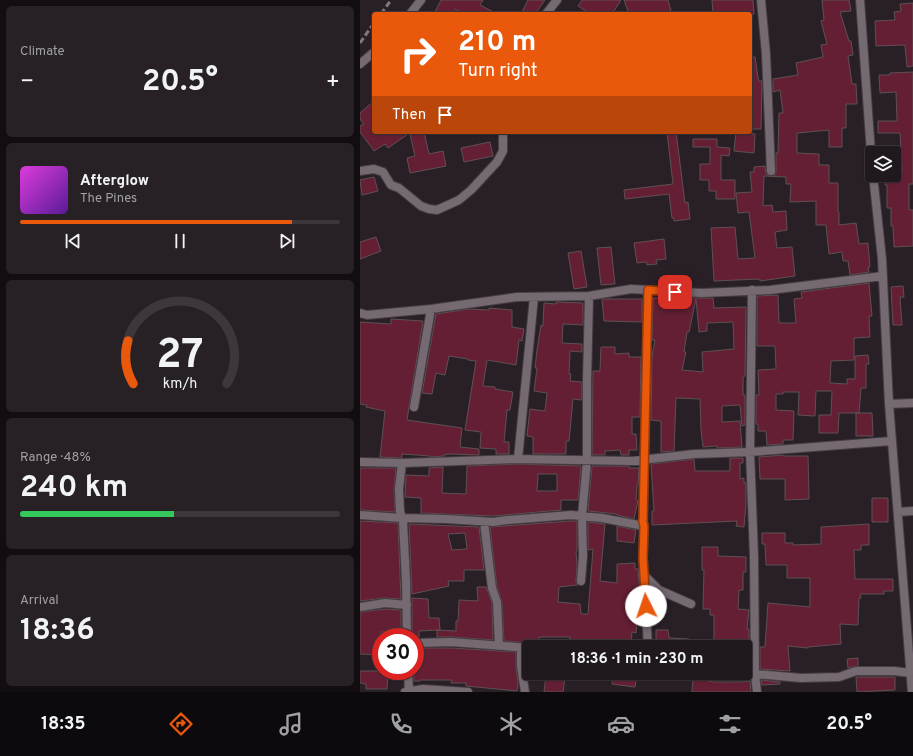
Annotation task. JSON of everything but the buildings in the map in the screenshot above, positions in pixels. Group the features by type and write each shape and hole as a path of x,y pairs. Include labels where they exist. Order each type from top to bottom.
{"street":[{"path":"412,12 421,0"},
{"path":"548,12 557,0"},
{"path":"761,0 766,54 771,171"},
{"path":"860,0 870,146"},
{"path":"360,64 372,54"},
{"path":"360,171 374,169 383,172 391,185 400,188 421,206 437,210 459,200 471,190 497,162 503,151 503,134"},
{"path":"874,182 883,276 892,441 910,621 912,692"},
{"path":"360,313 366,315 511,298 589,296 631,289 702,292 799,287 883,276"},
{"path":"648,290 643,522 643,558 648,640"},
{"path":"752,290 750,452 754,556 755,674 757,692"},
{"path":"581,581 583,556 582,516 587,461 586,381 589,296"},
{"path":"518,459 534,297"},
{"path":"414,407 431,308"},
{"path":"889,404 913,403"},
{"path":"360,462 402,463 518,459 587,461 645,460 694,454 750,452 892,441"},
{"path":"402,463 399,489 401,518 403,522 407,628"},
{"path":"898,512 913,511"},
{"path":"360,515 484,522 546,517 582,516 602,518 644,526"},
{"path":"484,522 492,588 497,602 499,645"},
{"path":"644,575 659,590 691,604"},
{"path":"360,607 385,603 406,605"},
{"path":"424,643 451,642 522,647"},
{"path":"522,661 522,672"},
{"path":"752,675 801,678 839,677 856,671 894,671 911,673"},
{"path":"408,680 407,691 423,689 468,692"},
{"path":"523,680 525,692"}],"railway":[{"path":"382,12 391,0"},
{"path":"360,43 372,26"}],"route":[{"path":"646,606 643,558 643,522 648,290 675,292"}]}
